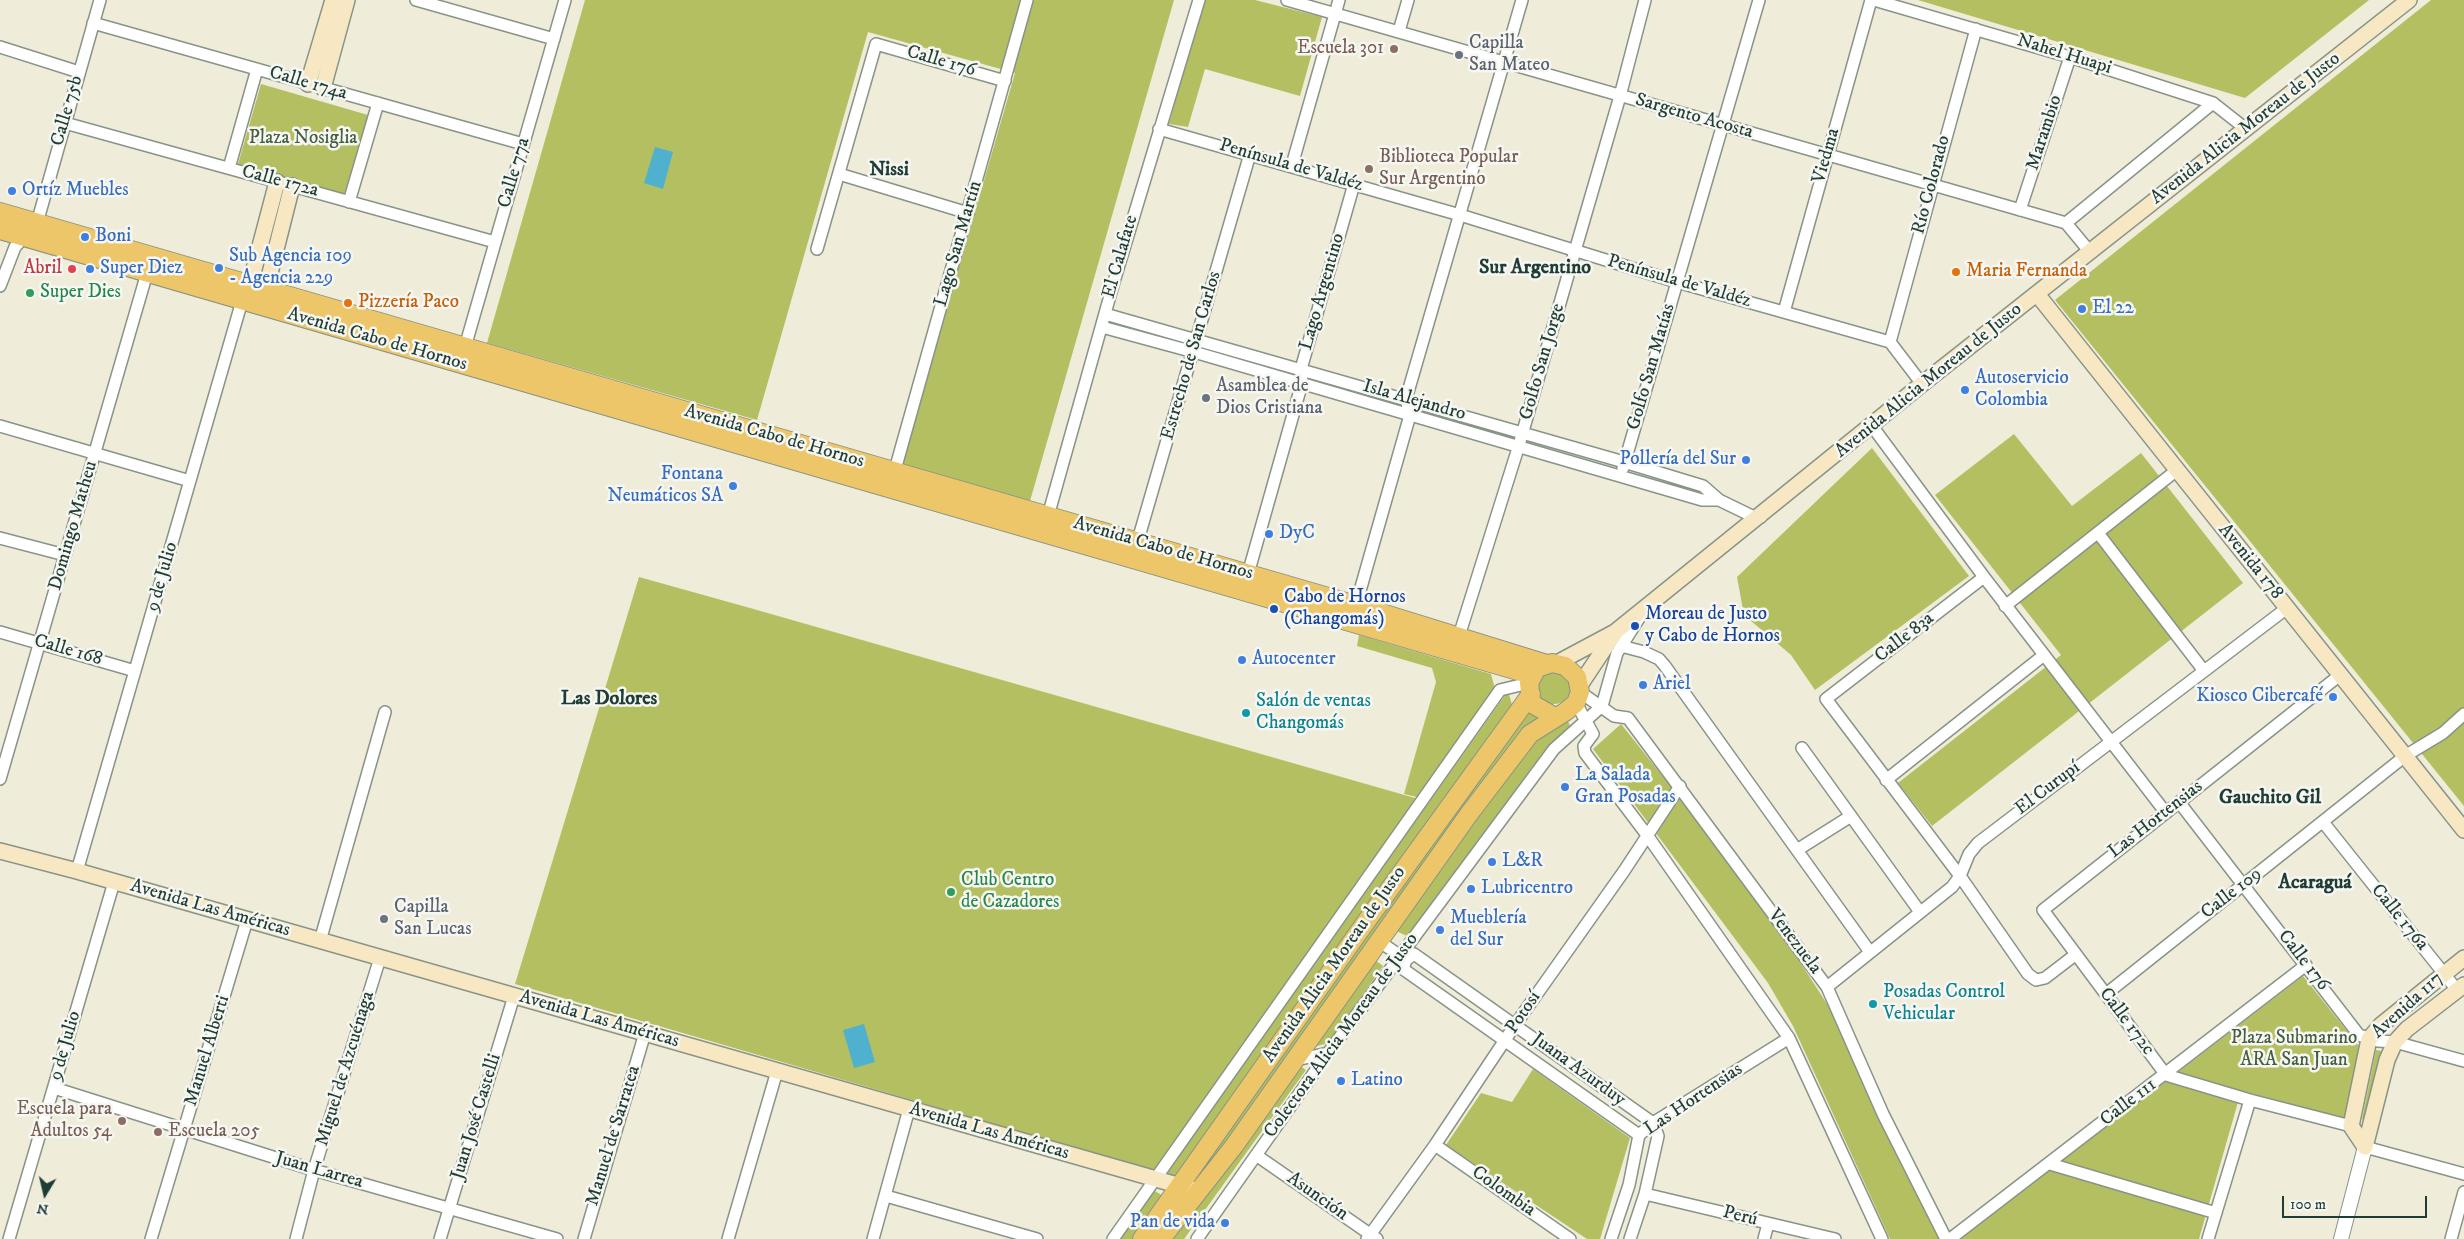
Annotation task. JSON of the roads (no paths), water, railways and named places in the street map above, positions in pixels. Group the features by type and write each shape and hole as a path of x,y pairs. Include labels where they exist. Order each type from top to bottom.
{"main road":[{"path":"316,86 333,0"},
{"path":"316,86 347,0"},
{"name":"Avenida Alicia Moreau de Justo","path":"1161,1239 1296,1060 1469,814 1530,734 1556,717 1578,693 1618,639 1648,606 1761,517 1922,384 2409,0"},
{"path":"254,285 278,182"},
{"path":"254,285 292,186"},
{"name":"Avenida Cabo de Hornos","path":"0,212 465,347 893,480 1048,516 1135,550 1248,574 1552,664"},
{"name":"Avenida Cabo de Hornos","path":"0,230 242,300 893,480 1135,550 1531,684"},
{"name":"Avenida 178","path":"2036,294 2464,830"},
{"name":"Avenida Alicia Moreau de Justo","path":"1142,1239 1509,722 1531,684 1537,668 1618,639"},
{"path":"1552,664 1572,670 1578,693"},
{"path":"1531,684 1531,700 1534,705 1556,717"},
{"name":"Avenida Las Américas","path":"0,851 77,871 1198,1192"},
{"name":"Avenida 117","path":"2351,1126 2369,1039 2381,1025 2464,958"},
{"name":"Avenida 117","path":"2365,1147 2387,1060 2395,1042 2407,1029 2461,987"},
{"path":"2351,1126 2365,1147"}],"street":[{"name":"Calle 75b","path":"36,223 100,0"},
{"path":"416,0 554,39"},
{"name":"Calle 77a","path":"465,347 565,0"},
{"name":"Lago San Martín","path":"893,480 1027,0"},
{"name":"El Calafate","path":"1048,516 1159,129 1199,0"},
{"name":"Sargento Acosta","path":"1287,0 1504,61 1826,156 2066,223"},
{"path":"1292,165 1339,0"},
{"path":"1399,31 1408,0"},
{"path":"1356,605 1410,416 1406,399 1522,0"},
{"name":"Golfo San Jorge","path":"1459,636 1519,445 1576,251 1645,0"},
{"name":"Golfo San Matías","path":"1621,474 1724,126 1759,0"},
{"name":"Nahel Huapi","path":"1873,0 2070,57 2213,103 2246,129"},
{"name":"Viedma","path":"1784,312 1826,156 1873,0"},
{"name":"Calle 174a","path":"93,23 523,144"},
{"name":"Río Colorado","path":"1890,342 1931,186 1976,29"},
{"name":"Calle 176","path":"839,174 876,44 1005,81"},
{"path":"0,47 79,72"},
{"name":"Marambio","path":"2020,210 2070,57"},
{"path":"229,168 257,69"},
{"path":"350,202 378,103"},
{"path":"2090,252 2066,223 2213,103"},
{"name":"Calle 172a","path":"64,123 495,242"},
{"name":"Península de Valdéz","path":"1159,129 1292,165 1677,282 1890,342"},
{"name":"Estrecho de San Carlos","path":"1135,550 1250,154"},
{"path":"817,249 839,174 968,213"},
{"name":"Lago Argentino","path":"1248,574 1302,383 1301,369 1354,184"},
{"path":"0,286 15,247 36,223"},
{"name":"Domingo Matheu","path":"0,779 5,745 40,643 147,273"},
{"name":"9 de Julio","path":"77,871 242,300 254,285"},
{"name":"Isla Alejandro","path":"1105,314 1522,432 1703,486 1719,500 1752,516 1761,517"},
{"name":"Isla Alejandro","path":"1102,327 1302,383 1410,416 1621,474 1702,500 1719,500"},
{"path":"1890,342 1922,384"},
{"path":"0,426 190,482"},
{"path":"1872,426 2006,606 2166,813"},
{"path":"2006,606 2177,470"},
{"path":"2098,533 2204,671"},
{"path":"0,538 65,556"},
{"name":"Calle 83a","path":"1886,780 1826,699 1984,577"},
{"name":"El Curupí","path":"1827,987 1952,887 1960,876 1969,854 1978,843 2287,608"},
{"name":"Calle 168","path":"0,632 135,671"},
{"path":"1602,706 1618,639 1658,659 1665,666 1870,952"},
{"path":"2044,655 1886,780 1960,876 2028,974 2036,980 2045,978 2074,955"},
{"name":"Las Hortensias","path":"2043,910 2340,675"},
{"path":"1113,1239 1500,690 1531,684"},
{"path":"1578,693 1586,720 1593,734 1584,746 1585,753 1647,835 1789,1038 1882,1239"},
{"name":"Venezuela","path":"1578,693 1602,706 1614,716 1628,718 1827,987 1883,1114 1946,1239"},
{"name":"Colectora Alicia Moreau de Justo","path":"1197,1239 1328,1053 1403,958 1554,749 1602,706"},
{"path":"320,941 386,712"},
{"name":"Calle 109","path":"2106,994 2405,756 2443,733 2464,714"},
{"path":"1802,748 1920,912"},
{"name":"Potosí","path":"1371,1237 1515,1025 1624,871 1680,786"},
{"name":"Calle 176","path":"2179,802 2360,1035 2369,1039"},
{"path":"1797,850 1851,816"},
{"name":"Calle 176a","path":"2322,822 2444,974 2461,987"},
{"name":"9 de Julio","path":"8,1239 114,882"},
{"name":"Calle 172c","path":"2043,910 2074,955 2106,994 2166,1075 2250,1100 2351,1126"},
{"name":"Manuel Alberti","path":"152,1239 247,920"},
{"name":"Juana Azurduy","path":"1380,942 1403,958"},
{"name":"Juana Azurduy","path":"1403,958 1414,954 1653,1123"},
{"name":"Miguel de Azcuénaga","path":"296,1239 314,1170 380,958"},
{"name":"Juana Azurduy","path":"1403,958 1403,969 1639,1136"},
{"name":"Calle 111","path":"1950,1239 2166,1075 2306,965"},
{"name":"Juan José Castelli","path":"440,1239 514,996"},
{"name":"Manuel de Sarratea","path":"584,1239 645,1033"},
{"name":"Las Hortensias","path":"1611,1239 1629,1185 1639,1136 1653,1123 1789,1038"},
{"path":"2369,1039 2395,1042 2464,1061"},
{"path":"1296,1060 1328,1053"},
{"path":"728,1239 777,1071"},
{"name":"Juan Larrea","path":"54,1088 314,1170 450,1207 557,1239"},
{"path":"2208,1239 2250,1100"},
{"path":"873,1239 909,1109"},
{"path":"1630,1239 1645,1194 1658,1136 1653,1123"},
{"name":"Colombia","path":"1435,1145 1570,1239"},
{"path":"2365,1147 2464,1174"},
{"name":"Avenida 117","path":"2341,1239 2365,1147"},
{"name":"Asunción","path":"1256,1155 1371,1237"},
{"path":"2050,1164 2216,1213"},
{"path":"2451,1239 2464,1192"},
{"name":"Perú","path":"1645,1194 1835,1239"},
{"path":"886,1196 1036,1239"},
{"path":"1764,1239 1768,1224"},
{"path":"0,1237 8,1239"}],"water":[{"path":"655,147 673,152 663,189 644,183"},
{"path":"864,1024 875,1062 854,1068 843,1030"}],"place":[{"name":"Escuela 301","path":"1394,49"},
{"name":"Capilla San Mateo","path":"1459,55"},
{"name":"Biblioteca Popular Sur Argentino","path":"1369,169"},
{"name":"Ortíz Muebles","path":"12,191"},
{"name":"Boni","path":"85,237"},
{"name":"Sub Agencia 109 - Agencia 229","path":"219,268"},
{"name":"Abril","path":"72,269"},
{"name":"Super Diez","path":"90,269"},
{"name":"Maria Fernanda","path":"1956,272"},
{"name":"Super Dies","path":"30,293"},
{"name":"Pizzería Paco","path":"348,303"},
{"name":"El 22","path":"2082,309"},
{"name":"Autoservicio Colombia","path":"1965,390"},
{"name":"Asamblea de Dios Cristiana","path":"1206,398"},
{"name":"Pollería del Sur","path":"1746,460"},
{"name":"Fontana Neumáticos SA","path":"733,486"},
{"name":"DyC","path":"1269,534"},
{"name":"Cabo de Hornos (Changomás)","path":"1274,609"},
{"name":"Moreau de Justo y Cabo de Hornos","path":"1635,626"},
{"name":"Autocenter","path":"1242,660"},
{"name":"Ariel","path":"1643,685"},
{"name":"Kiosco Cibercafé","path":"2333,697"},
{"name":"Salón de ventas Changomás","path":"1246,713"},
{"name":"La Salada Gran Posadas","path":"1565,787"},
{"name":"L&R","path":"1492,862"},
{"name":"Lubricentro","path":"1471,889"},
{"name":"Club Centro de Cazadores","path":"951,892"},
{"name":"Capilla San Lucas","path":"384,919"},
{"name":"Mueblería del Sur","path":"1440,930"},
{"name":"Posadas Control Vehicular","path":"1873,1004"},
{"name":"Latino","path":"1341,1081"},
{"name":"Escuela para Adultos 54","path":"122,1121"},
{"name":"Escuela 205","path":"158,1132"},
{"name":"Pan de vida","path":"1225,1223"}],"district":[{"name":"Nissi","path":"889,171"},
{"name":"Sur Argentino","path":"1535,269"},
{"name":"Las Dolores","path":"609,700"},
{"name":"Gauchito Gil","path":"2270,799"},
{"name":"Acaraguá","path":"2315,884"}],"park label":[{"name":"Plaza Nosiglia","path":"303,139"},
{"name":"Plaza Submarino ARA San Juan","path":"2294,1050"}]}
